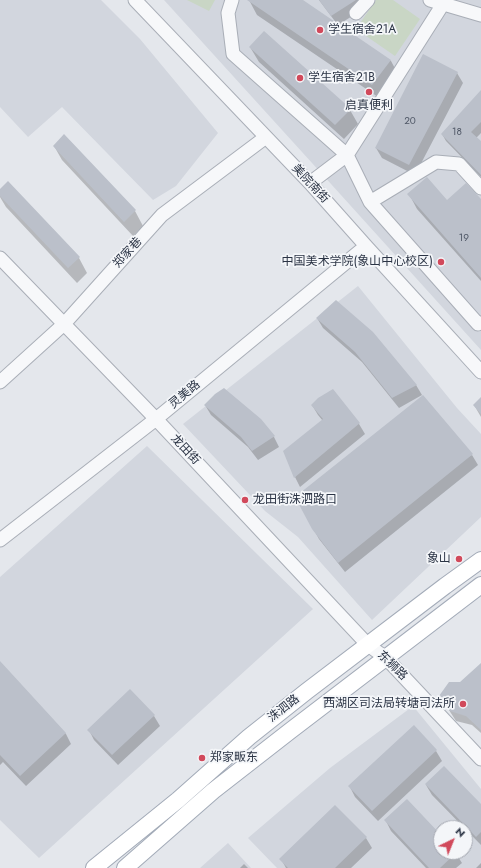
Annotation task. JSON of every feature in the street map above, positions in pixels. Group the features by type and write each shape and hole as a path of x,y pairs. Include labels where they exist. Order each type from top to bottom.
{"main road":[{"name":"洙泗路","path":"94,868 178,800 249,737 439,590 481,560"},
{"name":"洙泗路","path":"124,868 213,791 481,585"}],"street":[{"name":"美院南街","path":"135,0 310,183 481,372"},
{"path":"232,0 228,13 233,54 347,156 370,202 478,324 481,323"},
{"path":"356,13 368,0"},
{"path":"310,183 347,156 437,2 481,15"},
{"name":"郑家巷","path":"0,382 64,324 162,215 266,137"},
{"path":"370,202 436,162 459,164 481,188"},
{"name":"灵美路","path":"0,540 156,419 366,246"},
{"name":"龙田街","path":"0,258 156,419 368,645"},
{"name":"东狮路","path":"368,645 386,658 481,759"}],"shaded area":[{"path":"0,0 101,0 140,39 218,133 176,186 153,200 62,107 28,137 0,107"},
{"name":"中国美术学院(象山中心校区)","path":"164,0 481,0 481,350 322,174"},
{"path":"358,286 457,408 481,434 481,517 372,620 298,537 265,511 183,424"},
{"path":"147,446 313,609 39,858 0,820 0,577"},
{"path":"413,706 481,789 481,868 277,868 248,838 330,768"},
{"path":"228,843 251,868 200,868"}],"green space":[{"path":"187,0 215,0 209,11"},
{"path":"376,0 393,0 420,19 395,56 356,29"}],"building":[{"name":"学生宿舍21A","path":"247,0 303,0 391,60 372,85"},
{"path":"319,0 356,0 331,16"},
{"name":"学生宿舍21B","path":"264,31 351,109 335,125 249,47"},
{"path":"423,54 458,72 409,165 375,148"},
{"path":"481,90 481,122 471,132 481,141 481,175 441,134"},
{"path":"64,134 136,210 124,222 53,146"},
{"path":"427,177 447,200 466,183 481,199 481,278 407,194"},
{"path":"8,181 80,257 68,268 0,196 0,189"},
{"path":"336,300 373,332 417,385 392,398 355,352 316,318"},
{"path":"224,388 261,419 275,436 252,451 241,437 204,405 215,394"},
{"path":"333,389 360,423 294,478 283,451 323,419 311,405 318,398"},
{"path":"423,395 473,454 338,563 312,529 295,497"},
{"path":"481,397 481,414 473,405"},
{"path":"0,661 66,733 20,776 0,755"},
{"name":"西湖区司法局转塘司法所","path":"481,663 481,730 466,716 450,711 439,696 449,682 460,682"},
{"path":"130,689 155,715 112,755 87,730"},
{"path":"414,725 437,750 372,811 348,786"},
{"path":"444,766 481,804 481,832 476,837 473,834 473,820 460,820 425,784"},
{"path":"407,799 433,827 433,860 448,860 440,868 429,868 384,820"},
{"path":"335,805 367,837 335,868 288,868 279,859"}],"place":[{"name":"学生宿舍21A","path":"320,30"},
{"name":"学生宿舍21B","path":"300,78"},
{"name":"启真便利","path":"369,92"},
{"name":"中国美术学院(象山中心校区)","path":"441,262"},
{"name":"龙田街洙泗路口","path":"245,500"},
{"name":"象山","path":"459,559"},
{"name":"西湖区司法局转塘司法所","path":"463,704"},
{"name":"郑家畈东","path":"202,758"}]}
